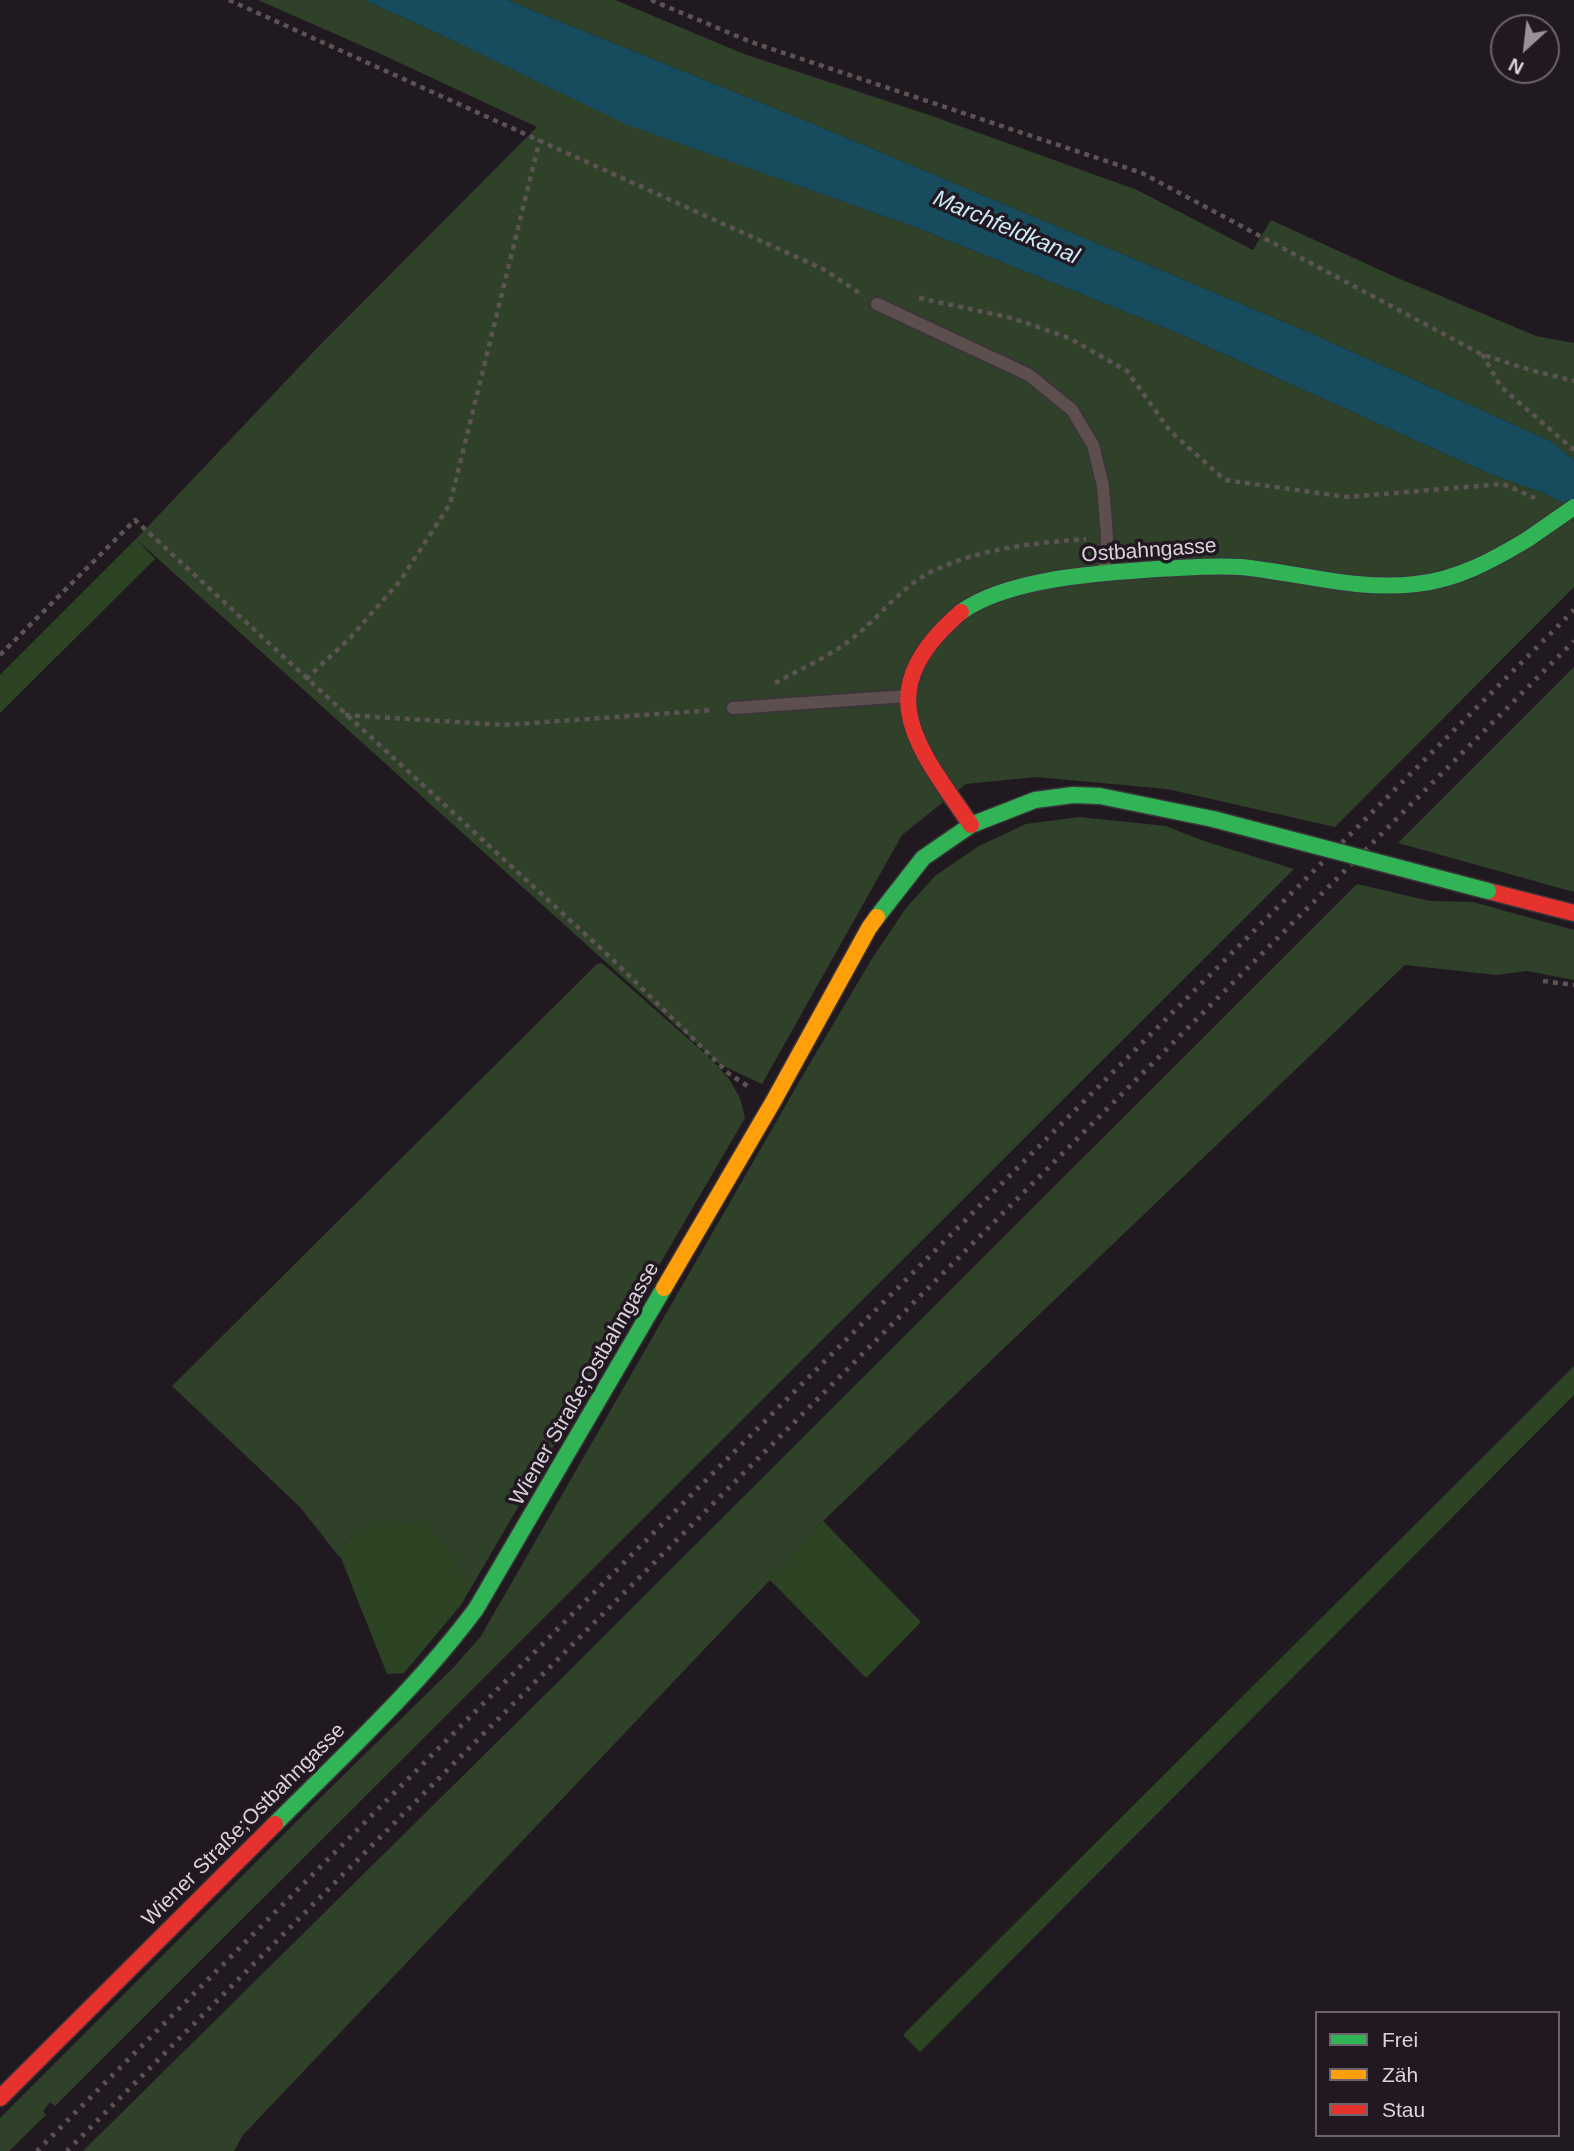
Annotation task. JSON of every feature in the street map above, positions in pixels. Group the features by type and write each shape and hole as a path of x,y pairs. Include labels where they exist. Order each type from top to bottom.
{"street":[{"name":"Ostbahngasse","path":"971,825 920,749 909,717 908,696 911,673 926,649 948,624 979,600 1030,585 1104,572 1219,566 1279,571 1354,585 1399,586 1446,580 1487,564 1574,508"},
{"name":"Wiener Straße;Ostbahngasse","path":"0,2098 410,1690 476,1609 773,1102 869,928 923,858 971,825 1035,800 1073,795 1100,796 1213,819 1574,913"}],"lane":[{"path":"877,304 1028,375 1072,410 1093,445 1103,486 1107,537 1104,572"},
{"path":"733,708 908,696"}],"path":[{"path":"229,0 540,139 823,270 877,304 920,298 1012,318 1069,338 1127,371 1170,431 1225,480 1347,497 1503,484 1546,503"},
{"path":"651,0 751,42 1142,173 1481,354 1574,381"},
{"path":"306,679 350,638 400,581 450,504 540,139"},
{"path":"1481,354 1502,387 1574,450"},
{"path":"0,654 135,520 610,957 728,1073 773,1102"},
{"path":"345,715 504,726 733,708"},
{"path":"1543,981 1574,985"}],"green space":[{"path":"258,0 364,0 626,124 915,227 1173,331 1488,473 1543,493 1574,508 1574,587 1335,827 1167,789 1036,777 966,784 902,835 762,1084 719,1064 136,539 320,345 537,127"},
{"path":"507,0 615,0 744,54 932,116 1137,190 1253,250 1271,220 1393,276 1536,336 1574,343 1574,460 1550,441 1308,332 811,123"},
{"path":"136,539 155,559 0,713 0,675"},
{"path":"1574,667 1574,892 1398,843"},
{"path":"1079,817 1166,826 1201,840 1294,869 55,2106 50,2102 43,2111 46,2115 9,2151 0,2151 0,2118 455,1666 481,1636 803,1075 873,957 906,908 935,876 979,846 1026,824"},
{"path":"1357,884 1430,901 1473,902 1574,930 1574,980 1527,971 1496,975 1405,965 823,1521 243,2135 234,2151 83,2151 567,1673"},
{"path":"602,963 709,1057 729,1079 740,1098 745,1118 461,1605 353,1534 337,1554 300,1507 172,1386 597,964"},
{"path":"1574,1366 1574,1395 920,2052 903,2035"},
{"path":"385,1520 428,1526 454,1557 467,1589 461,1605 404,1673 387,1674 341,1558 337,1554 353,1534"},
{"path":"823,1521 921,1622 866,1678 770,1580"}],"water":[{"name":"Marchfeldkanal","path":"364,0 507,0 811,123 1308,332 1550,441 1574,460 1574,508 1543,493 1488,473 1173,331 915,227 625,124"}],"railway":[{"path":"37,2151 1574,610"},
{"path":"67,2151 1574,641"}],"traffic: fast":[{"path":"1528,539 1574,507"},
{"path":"961,612 1003,592 1055,579 1157,569 1241,567 1350,583 1394,586 1416,584 1460,574 1528,539"},
{"path":"877,917 923,858 971,825 1035,800 1073,795 1100,796 1213,819"},
{"path":"1213,819 1488,891"},
{"path":"275,1824 405,1694 476,1609 664,1288"}],"traffic: slow":[{"path":"664,1288 877,917"}],"traffic: jam":[{"path":"961,612 932,641 915,668 909,693 910,718 919,743 933,768 971,825"},
{"path":"1488,891 1574,913"},
{"path":"0,2098 275,1824"}]}
